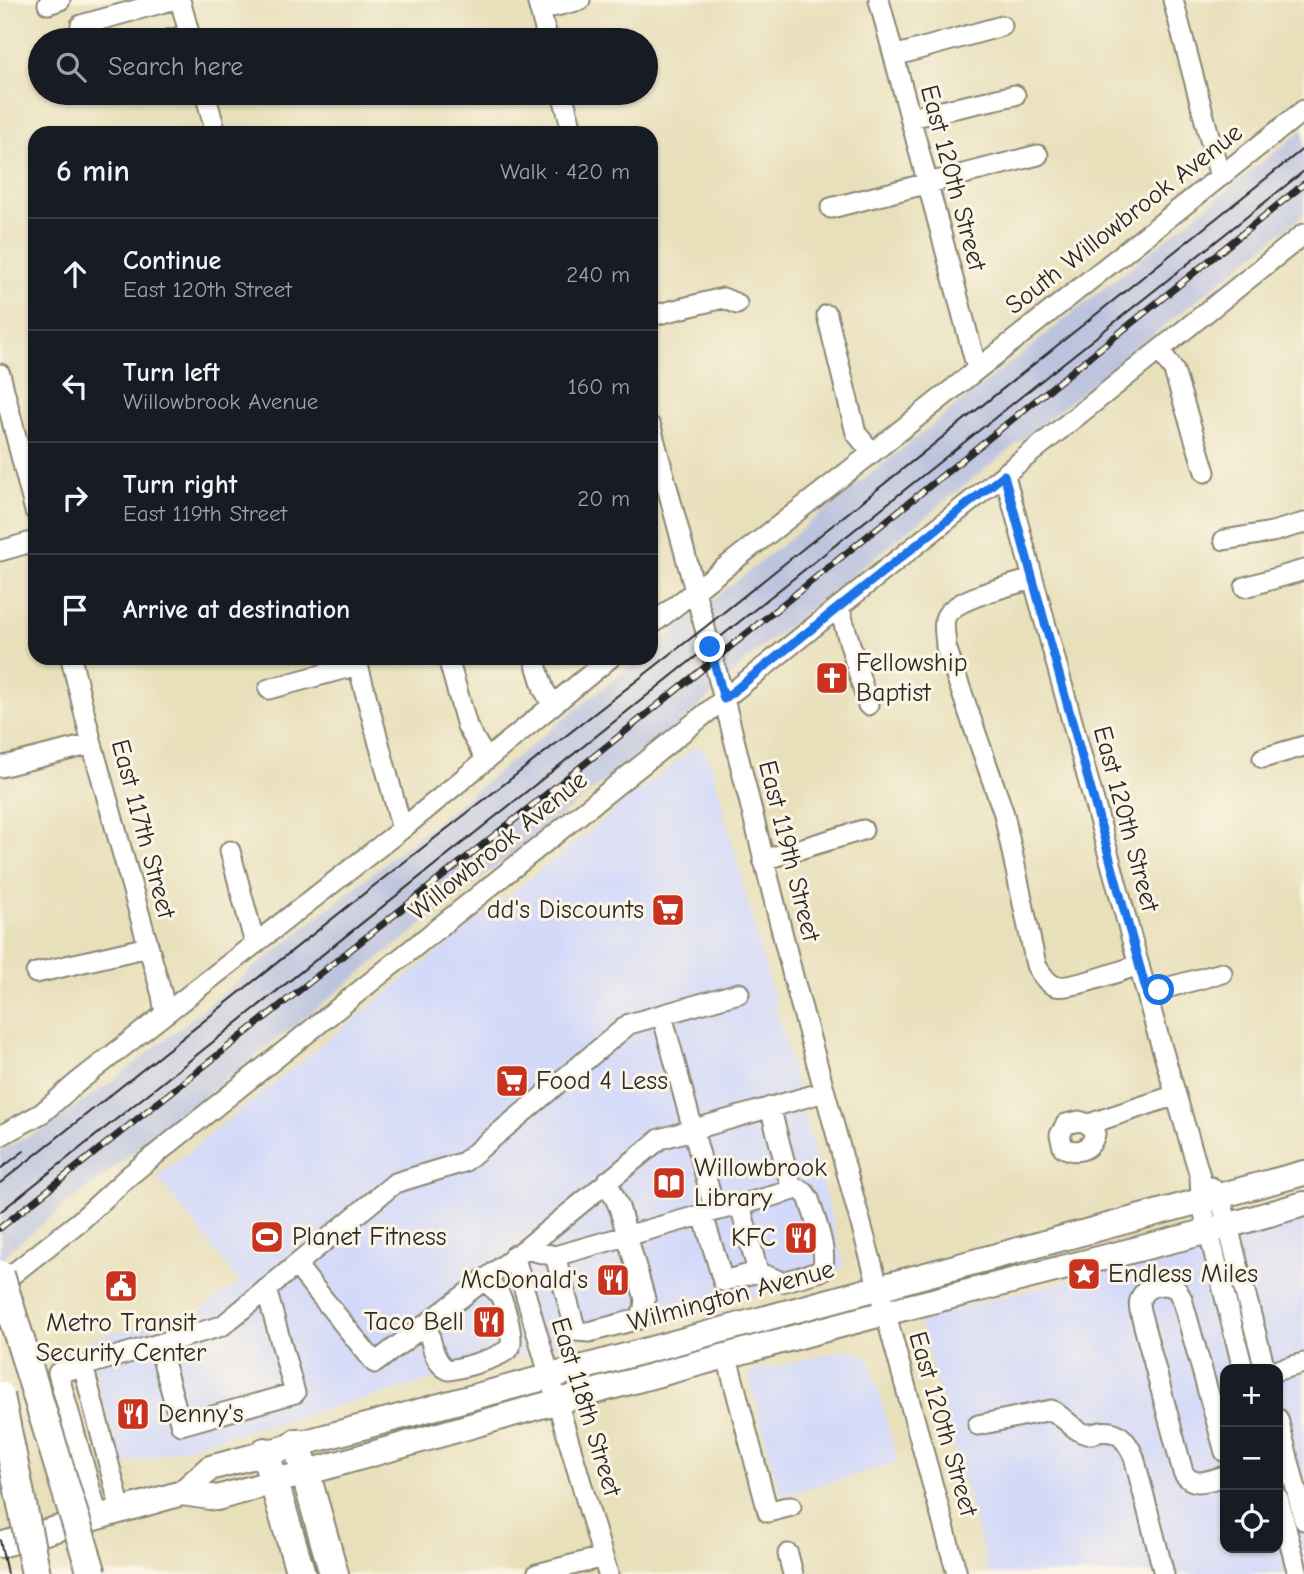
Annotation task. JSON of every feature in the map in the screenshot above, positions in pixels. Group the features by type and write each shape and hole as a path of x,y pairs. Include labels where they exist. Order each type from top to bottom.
{"highway":[{"path":"0,1275 92,1574"},
{"path":"0,1396 36,1574"},
{"path":"297,1443 334,1574"},
{"path":"265,1452 301,1574"}],"main road":[{"name":"Wilmington Avenue","path":"181,1493 209,1468 265,1452 878,1288 1207,1191 1304,1173"},
{"name":"Wilmington Avenue","path":"0,1545 181,1493 217,1498 885,1313 1218,1229 1304,1204"},
{"path":"0,1530 57,1528"}],"street":[{"path":"81,25 172,0"},
{"path":"180,0 188,28"},
{"path":"545,28 538,5 580,0"},
{"name":"East 120th Street","path":"879,0 977,369"},
{"path":"1173,0 1220,177"},
{"path":"894,55 1002,26"},
{"path":"910,118 1015,95"},
{"path":"208,105 214,126"},
{"path":"565,105 571,126"},
{"name":"South Willowbrook Avenue","path":"977,369 1304,110"},
{"path":"831,208 1038,155"},
{"path":"1004,475 1304,234"},
{"path":"658,314 723,298 737,303"},
{"path":"828,315 856,433 872,453"},
{"path":"1160,350 1174,371 1205,472"},
{"path":"658,619 977,369"},
{"path":"0,374 28,484"},
{"name":"East 119th Street","path":"658,454 724,699 762,860 878,1288"},
{"name":"East 120th Street","path":"1004,475 1139,965 1218,1229"},
{"name":"Willowbrook Avenue","path":"0,1284 80,1222 130,1175 1004,475"},
{"path":"1224,540 1272,532 1304,523"},
{"path":"0,551 28,543"},
{"path":"1245,587 1304,570"},
{"path":"1032,579 967,600 953,608 945,619 946,646 1004,814 1035,965 1044,978 1056,986 1074,985 1139,965"},
{"path":"839,607 868,705"},
{"name":"East 117th Street","path":"73,665 165,1014"},
{"path":"269,689 344,665"},
{"path":"358,665 402,829"},
{"path":"450,665 467,726 486,760"},
{"path":"536,665 552,705"},
{"path":"0,1136 42,1113 402,829 601,665"},
{"path":"0,767 92,744"},
{"path":"1263,758 1304,746"},
{"path":"762,860 863,830"},
{"path":"230,851 255,944"},
{"path":"36,973 148,947"},
{"path":"1147,993 1222,973"},
{"path":"109,1513 58,1373 222,1326 395,1183 464,1162 629,1024 739,993"},
{"path":"519,1252 555,1256 628,1237 709,1213 798,1189 809,1199 822,1248 824,1267 821,1271 782,1282 758,1272 723,1281 709,1213 694,1129 662,1015"},
{"path":"296,1265 375,1363 660,1139 824,1092"},
{"path":"1089,1124 1176,1095"},
{"path":"770,1107 792,1190"},
{"path":"555,1256 576,1331 589,1332 639,1319 645,1299 619,1207 607,1181"},
{"path":"748,1203 758,1272"},
{"path":"1218,1229 1242,1364"},
{"path":"1218,1229 1263,1364"},
{"name":"East 118th Street","path":"519,1252 556,1402 606,1565"},
{"path":"0,1306 14,1295 29,1262"},
{"path":"427,1324 437,1361 441,1367 449,1370 509,1349 512,1344 511,1337 500,1295 483,1280"},
{"path":"1220,1477 1194,1483 1188,1480 1183,1472 1140,1311 1139,1302 1143,1293 1152,1287 1165,1285 1176,1289 1182,1299 1216,1385 1222,1427"},
{"name":"East 120th Street","path":"878,1288 957,1574"},
{"path":"158,1344 181,1425 295,1393 266,1289"},
{"path":"727,1357 768,1512 791,1506"},
{"path":"1283,1369 1304,1363"},
{"path":"83,1366 109,1513"},
{"path":"978,1426 1051,1410 1082,1433 1091,1435 1112,1432 1121,1436 1133,1457 1164,1574"},
{"path":"1280,1427 1304,1520"},
{"path":"1283,1518 1299,1566"},
{"path":"788,1554 793,1574"},
{"path":"537,1574 606,1565"}],"shaded area":[{"path":"1304,129 1304,214 751,656 700,706 12,1248 0,1264 0,1151 45,1128 121,1075 631,665 658,665 658,643"},
{"path":"693,748 701,748 709,756 844,1264 829,1277 580,1340 124,1464 119,1461 87,1340 202,1310 239,1282 157,1177"},
{"path":"1304,1219 1304,1574 989,1574 919,1319"},
{"path":"851,1349 869,1359 898,1463 781,1496 748,1373"}],"tram line":[{"path":"658,664 1304,148"},
{"path":"0,1212 1304,171"},
{"path":"0,1183 657,665"},
{"path":"0,1169 24,1151"},
{"path":"0,1540 7,1574"}],"railway":[{"path":"0,1228 612,742 1304,184"}],"place":[{"name":"Fellowship Baptist","path":"832,678"},
{"name":"dd's Discounts","path":"668,910"},
{"name":"Food 4 Less","path":"512,1081"},
{"name":"Willowbrook Library","path":"669,1183"},
{"name":"Planet Fitness","path":"267,1237"},
{"name":"KFC","path":"801,1238"},
{"name":"Endless Miles","path":"1084,1274"},
{"name":"McDonald's","path":"613,1280"},
{"name":"Metro Transit Security Center","path":"121,1286"},
{"name":"Taco Bell","path":"489,1322"},
{"name":"Denny's","path":"133,1414"}],"route":[{"path":"710,647 724,699 1004,475 1147,993 1159,990"}]}
